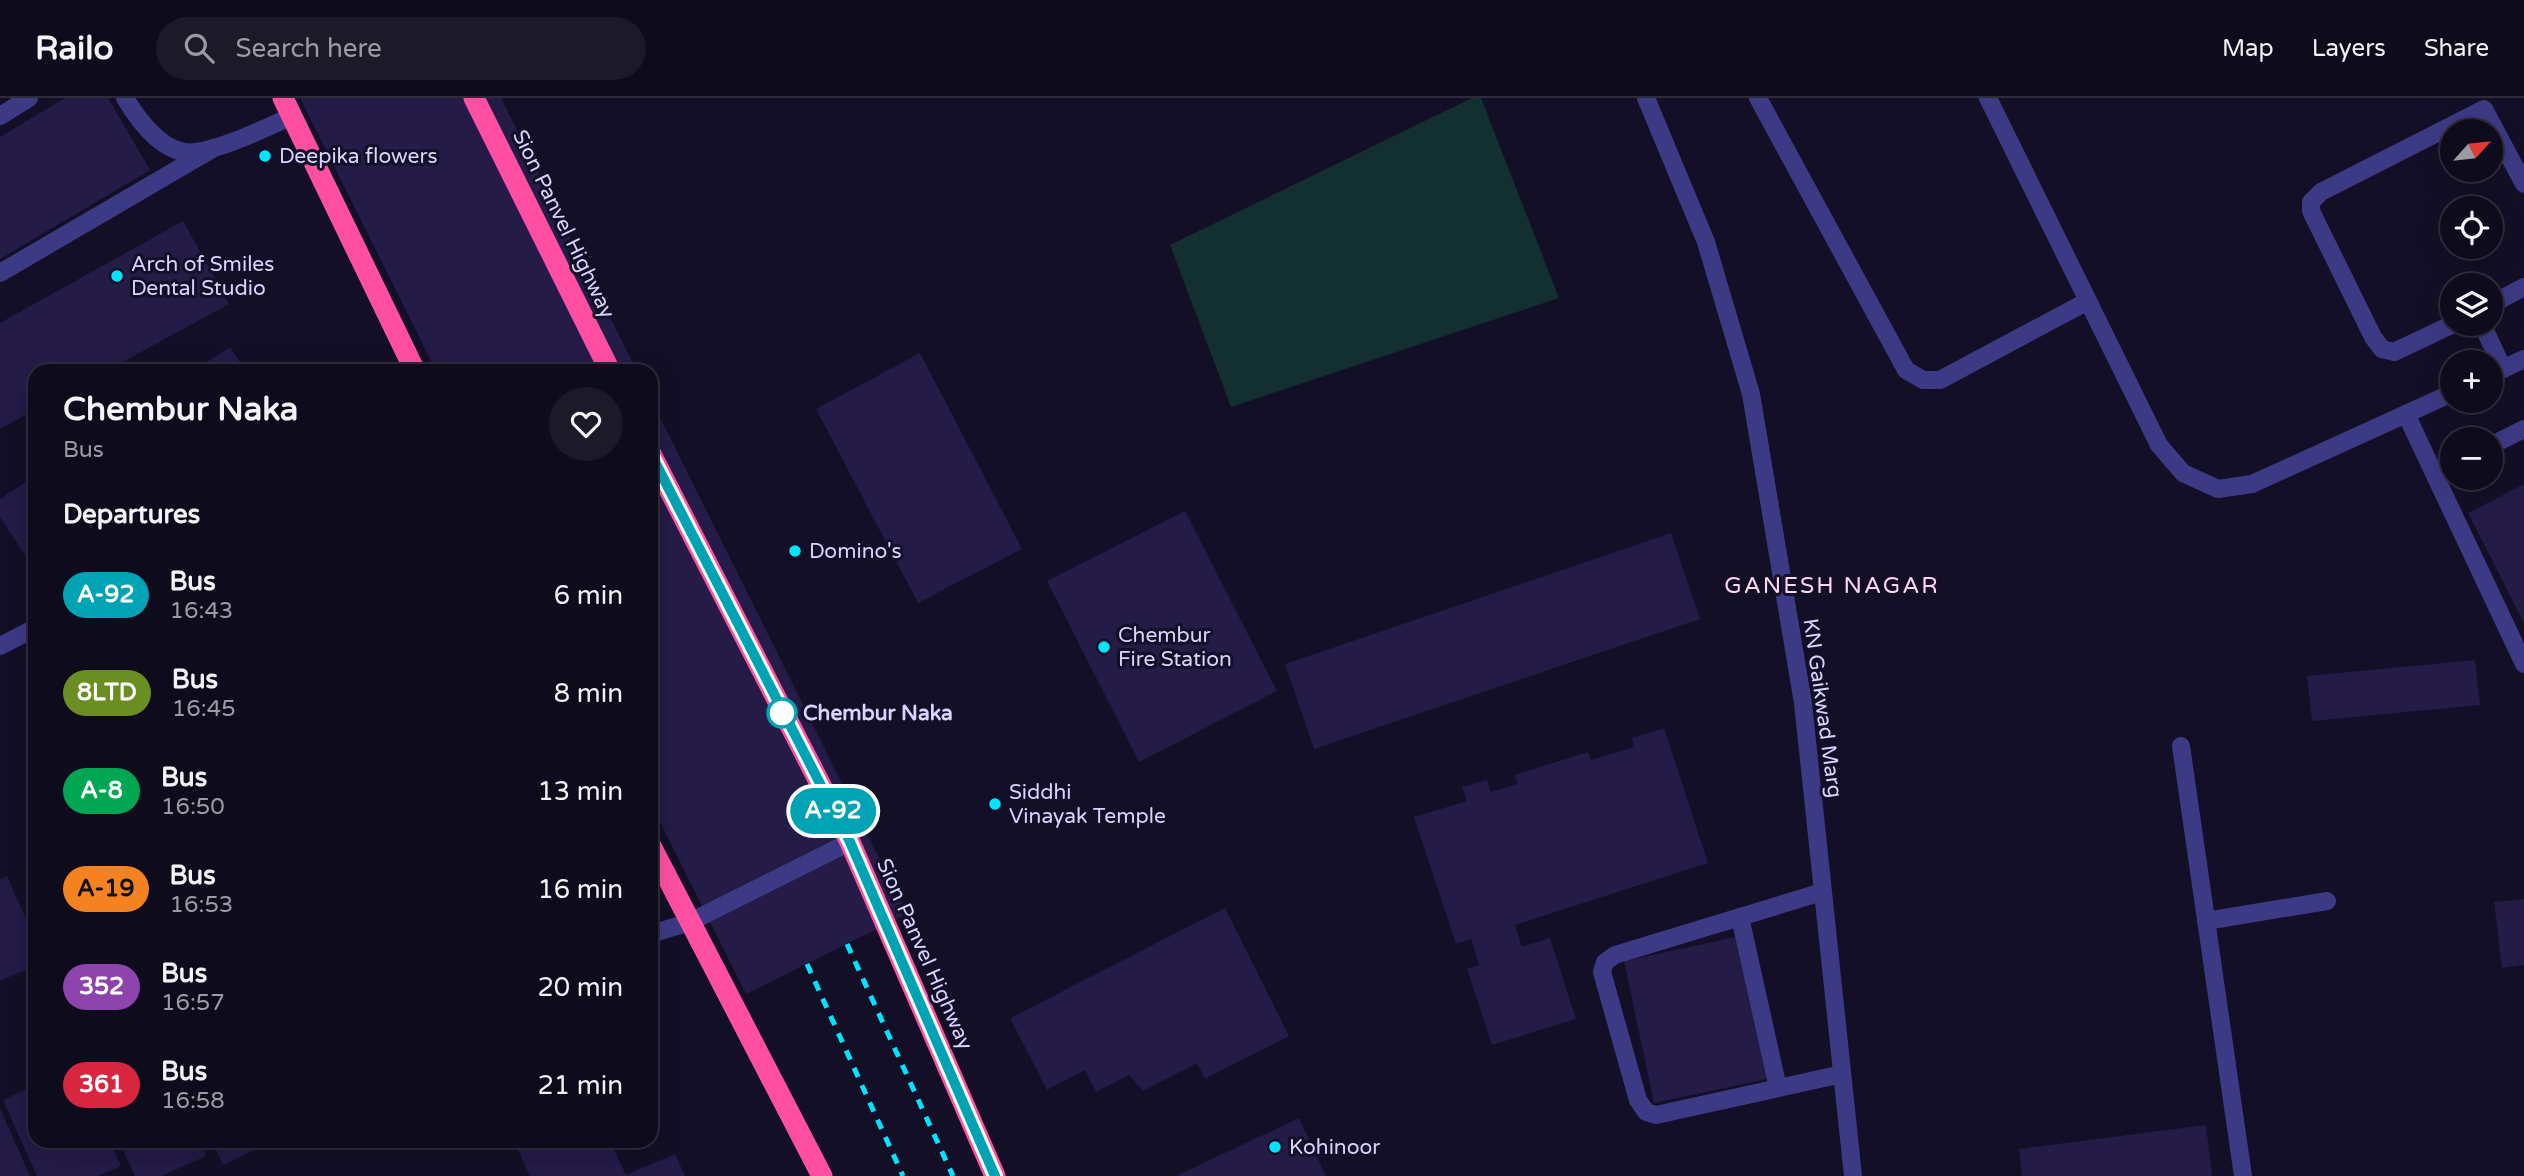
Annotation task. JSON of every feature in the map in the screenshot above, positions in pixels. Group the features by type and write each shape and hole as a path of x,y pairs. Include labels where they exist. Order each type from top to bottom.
{"highway":[{"name":"Sion Panvel Highway","path":"474,98 607,364"},
{"path":"287,107 412,364"},
{"name":"Sion Panvel Highway","path":"658,468 850,842 995,1176"},
{"path":"658,860 822,1176"}],"street":[{"path":"0,116 29,98"},
{"path":"125,98 133,112 162,142 184,153 214,148"},
{"name":"KN Gaikwad Marg","path":"1646,98 1706,242 1751,394 1803,703 1853,1176"},
{"path":"1758,98 1906,370 1923,380 1941,380 2088,301"},
{"path":"1988,98 2159,445 2183,473 2218,489 2252,484 2440,398"},
{"path":"2440,330 2394,352 2382,349 2373,337 2311,211 2311,202 2320,192 2481,103 2524,184"},
{"path":"0,273 287,107"},
{"path":"2503,298 2524,287"},
{"path":"2503,369 2524,359"},
{"path":"2406,414 2524,664"},
{"path":"2503,440 2524,429"},
{"path":"2434,473 2440,470"},
{"path":"0,646 28,632"},
{"path":"2181,747 2243,1176"},
{"path":"658,932 690,922 850,842"},
{"path":"1822,892 1615,956 1605,962 1602,972 1639,1100 1646,1112 1656,1115 1842,1074"},
{"path":"2206,921 2327,901"},
{"path":"1740,918 1778,1088"}],"green space":[{"path":"1472,98 1481,98 1559,298 1231,407 1170,245"}],"building":[{"path":"65,98 108,98 150,170 0,259 0,137"},
{"path":"300,98 501,98 634,364 433,364"},
{"path":"183,221 229,304 119,364 28,364 28,414 0,429 0,323"},
{"path":"230,347 241,364 204,364"},
{"path":"920,353 1022,549 918,603 816,409"},
{"path":"658,413 907,914 746,994 658,818"},
{"path":"28,481 28,559 0,517 0,499"},
{"path":"2524,484 2524,623 2468,513"},
{"path":"1185,511 1277,691 1139,762 1047,581"},
{"path":"1671,533 1700,619 1314,749 1285,664"},
{"path":"2475,660 2480,705 2312,721 2307,676"},
{"path":"1664,728 1708,863 1515,925 1522,947 1550,938 1576,1019 1492,1045 1467,969 1479,965 1471,939 1456,944 1414,817 1467,801 1462,787 1487,780 1491,792 1518,784 1514,775 1588,752 1591,760 1634,747 1632,738"},
{"path":"7,876 28,923 28,969 0,981 0,880"},
{"path":"2524,899 2524,965 2502,968 2494,902"},
{"path":"1225,908 1289,1036 1205,1079 1197,1063 1143,1091 1129,1075 1096,1092 1085,1070 1047,1090 1010,1018"},
{"path":"1736,937 1767,1079 1654,1103 1624,961"},
{"path":"28,1088 28,1148 113,1148 121,1166 98,1176 37,1176 3,1100"},
{"path":"0,1108 30,1176 0,1176"},
{"name":"Kohinoor","path":"1299,1118 1326,1176 1176,1176"},
{"path":"2206,1125 2212,1176 2022,1176 2019,1149"},
{"path":"122,1148 203,1148 206,1156 162,1176 135,1176"},
{"path":"215,1148 259,1148 223,1165"},
{"path":"517,1148 613,1148 626,1175 675,1154 685,1176 530,1176"}],"railway":[{"path":"847,944 953,1176"},
{"path":"807,964 903,1176"}],"bus line":[{"name":"A-92","path":"658,468 732,617 850,842 995,1176"}],"place":[{"name":"Deepika flowers","path":"265,156"},
{"name":"Arch of Smiles Dental Studio","path":"117,276"},
{"name":"Domino's","path":"795,551"},
{"name":"Chembur Fire Station","path":"1104,647"},
{"name":"Chembur Naka","path":"782,713"},
{"name":"Siddhi Vinayak Temple","path":"995,804"},
{"name":"Kohinoor","path":"1275,1147"}],"district":[{"name":"GANESH NAGAR","path":"1832,585"}]}
